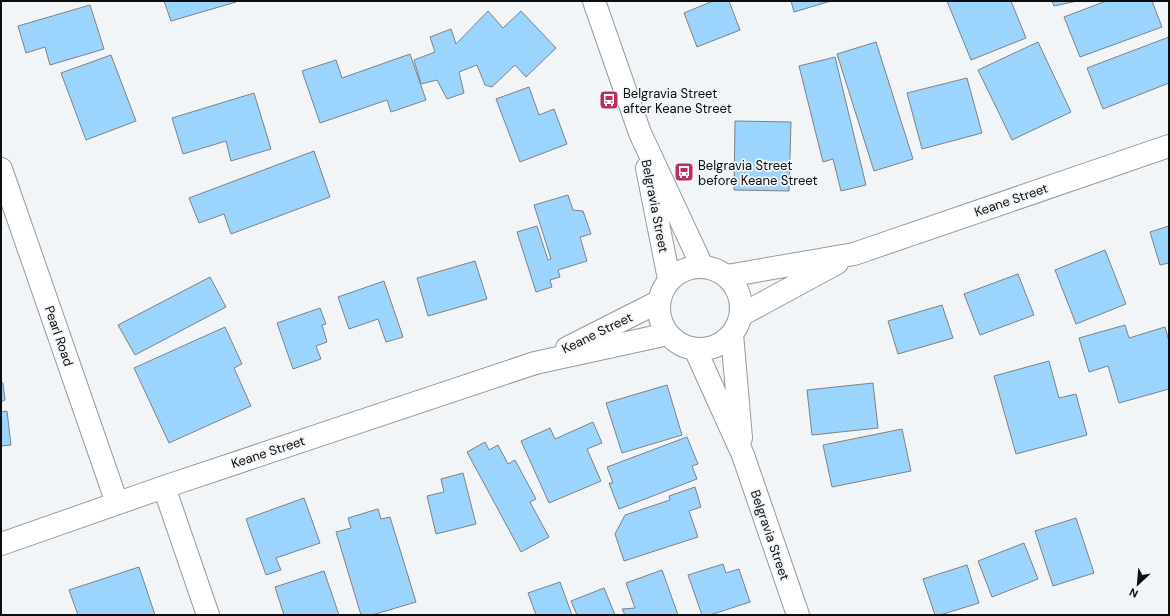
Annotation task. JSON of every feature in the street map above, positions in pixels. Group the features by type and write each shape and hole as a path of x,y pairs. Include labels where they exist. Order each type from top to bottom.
{"street":[{"name":"Belgravia Street","path":"594,1 640,133 702,266"},
{"name":"Belgravia Street","path":"640,133 669,279"},
{"name":"Keane Street","path":"727,276 854,254 1169,146"},
{"name":"Pearl Road","path":"1,169 117,503"},
{"name":"Keane Street","path":"741,315 854,254"},
{"path":"702,266 715,269 727,276 734,284 739,294 741,315 738,325 732,334 724,341 716,347 695,350 675,341 668,334 662,325 658,314 658,302 662,290 669,279 684,269 702,266"},
{"name":"Keane Street","path":"535,363 658,302"},
{"name":"Keane Street","path":"1,544 164,487 535,363 668,334"},
{"name":"Belgravia Street","path":"732,334 742,455"},
{"name":"Belgravia Street","path":"695,350 742,455 798,615"},
{"path":"164,487 208,615"}],"building":[{"path":"164,1 235,1 236,2 171,21"},
{"path":"713,1 729,1 740,30 697,47 684,13"},
{"path":"791,1 831,1 794,12"},
{"path":"947,1 1011,1 1026,38 971,60"},
{"path":"1052,1 1077,1 1054,6"},
{"path":"1106,1 1152,1 1162,27 1080,57 1064,17"},
{"path":"90,5 104,49 50,65 45,47 26,53 18,26"},
{"path":"488,11 503,28 521,11 556,48 526,77 515,65 492,87 485,85 477,65 459,72 464,93 447,99 437,80 421,84 414,60 435,52 430,37 451,29 456,44"},
{"path":"1169,37 1169,83 1103,109 1087,68"},
{"path":"876,42 913,159 874,171 837,54"},
{"path":"1038,42 1071,112 1012,140 978,70"},
{"path":"410,54 426,100 391,112 387,100 320,123 302,71 336,60 342,78"},
{"path":"111,55 136,121 86,140 61,73"},
{"path":"835,57 866,185 841,191 833,159 823,162 799,66"},
{"path":"967,78 982,133 922,149 907,93"},
{"path":"529,87 539,115 554,109 567,144 520,162 496,99"},
{"path":"254,93 271,149 231,161 226,141 183,154 172,118"},
{"path":"735,121 791,122 789,191 734,190"},
{"path":"314,151 330,197 231,234 224,214 199,223 189,198"},
{"path":"568,195 573,210 583,211 591,234 580,237 587,261 558,270 560,277 550,280 552,287 536,292 517,232 537,226 548,260 551,259 534,205"},
{"path":"1169,226 1169,263 1160,265 1150,232"},
{"path":"1105,250 1126,304 1076,324 1055,270"},
{"path":"475,261 487,299 428,316 417,278"},
{"path":"1018,274 1034,315 980,335 964,294"},
{"path":"210,277 226,307 135,355 118,325"},
{"path":"384,281 403,337 386,342 378,319 349,329 338,297"},
{"path":"942,305 953,338 898,354 888,321"},
{"path":"320,308 326,324 322,325 327,342 316,346 321,359 293,369 277,323"},
{"path":"1125,325 1129,338 1165,327 1169,341 1169,389 1119,403 1108,366 1089,372 1079,338"},
{"path":"225,327 242,364 234,368 251,406 169,443 134,368"},
{"path":"1049,361 1059,398 1076,394 1087,435 1016,454 994,376"},
{"path":"1,382 3,383 5,400 1,402"},
{"path":"873,383 878,428 812,435 807,390"},
{"path":"667,385 682,435 622,453 606,403"},
{"path":"7,411 11,445 1,446 1,412"},
{"path":"593,422 602,443 587,449 601,481 549,503 521,441 550,428 555,439"},
{"path":"902,429 911,471 832,487 823,445"},
{"path":"687,437 698,464 692,466 697,479 619,509 609,483 613,483 607,467"},
{"path":"485,442 489,450 498,445 508,464 515,460 536,499 530,502 549,537 521,552 467,452"},
{"path":"463,473 476,524 436,534 427,496 444,492 441,479"},
{"path":"695,487 701,507 689,511 698,537 624,561 615,534 625,515 670,500 669,496"},
{"path":"304,498 320,543 276,558 281,570 266,575 246,519"},
{"path":"378,509 381,519 390,517 416,602 372,615 361,615 336,532 351,528 348,518"},
{"path":"1076,518 1094,573 1053,586 1035,531"},
{"path":"1024,543 1038,579 992,597 978,561"},
{"path":"723,564 726,573 739,569 750,602 710,615 702,615 688,575"},
{"path":"967,565 979,603 940,615 935,615 923,579"},
{"path":"139,567 155,615 78,615 69,590"},
{"path":"662,570 678,615 625,615 622,609 635,608 626,583"},
{"path":"324,571 339,615 284,615 275,587"},
{"path":"560,582 572,615 536,615 528,593"},
{"path":"604,588 615,615 577,615 571,601"}],"place":[{"name":"Belgravia Street after Keane Street","path":"609,100"},
{"name":"Belgravia Street before Keane Street","path":"684,172"}]}
